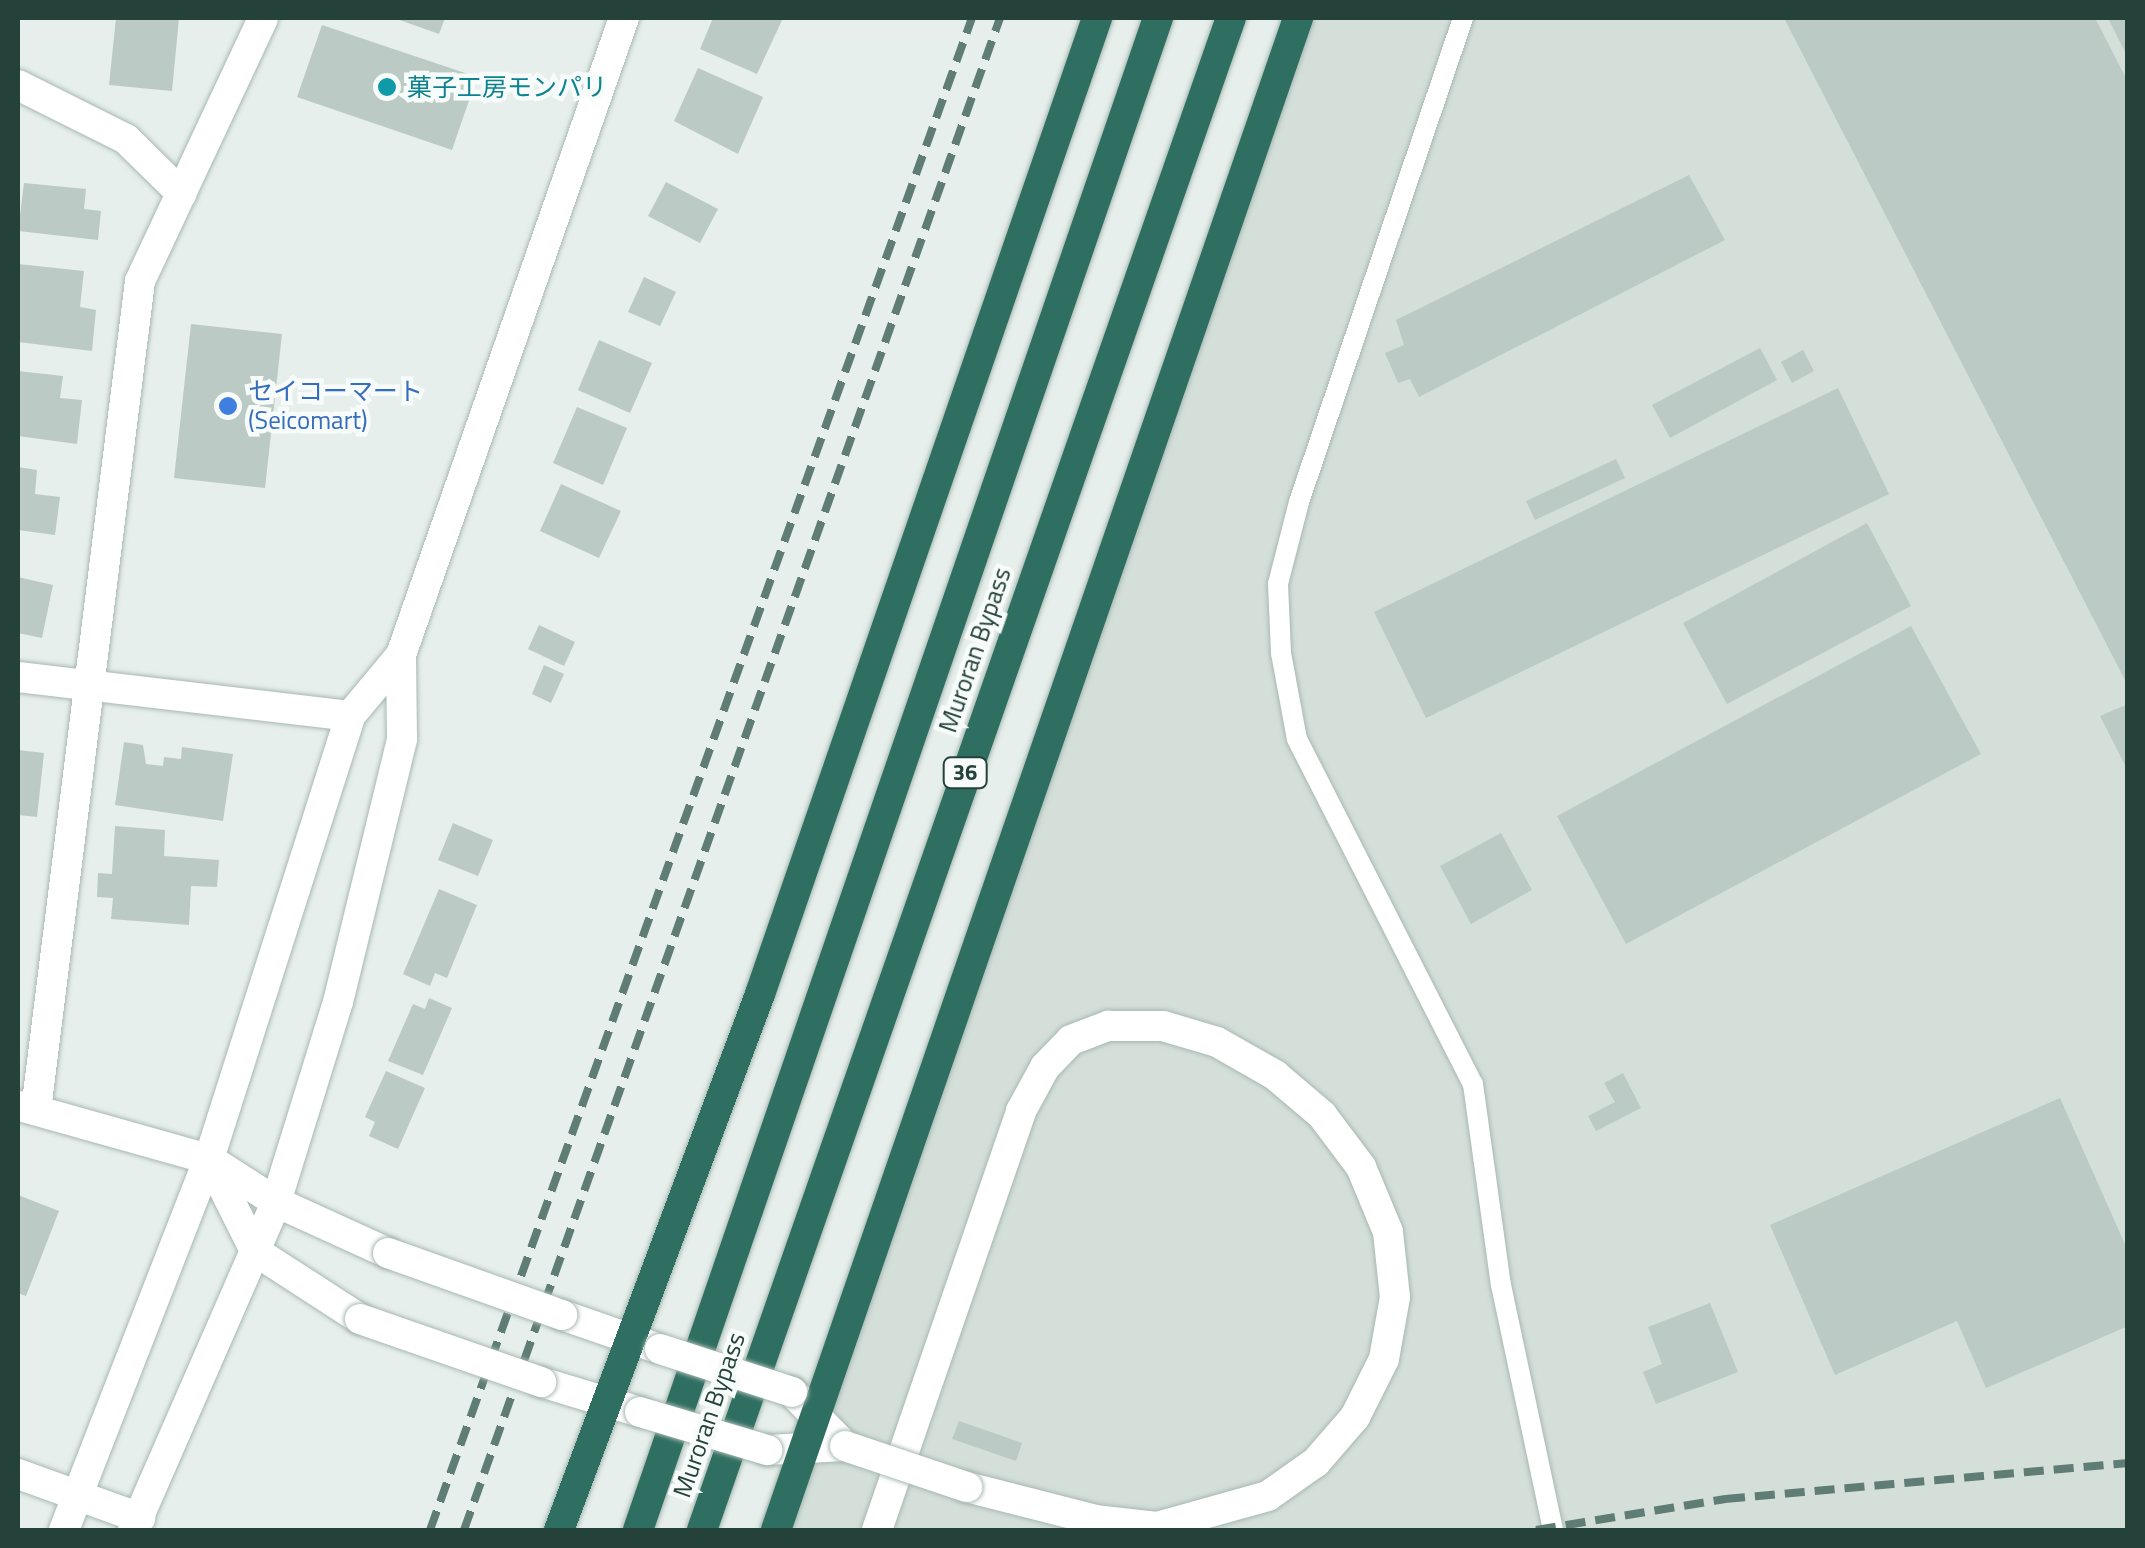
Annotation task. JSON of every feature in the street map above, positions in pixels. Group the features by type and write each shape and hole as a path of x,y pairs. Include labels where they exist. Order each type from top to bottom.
{"highway":[{"path":"558,1530 760,994 1097,18"},
{"name":"Muroran Bypass","path":"638,1530 1158,18"},
{"name":"Muroran Bypass","path":"702,1530 1231,18"},
{"path":"776,1530 1298,18"}],"street":[{"path":"264,18 140,282 91,682 27,1107 209,1159 276,1202 388,1253 792,1392 817,1410 845,1446"},
{"path":"18,1474 137,1524 276,1202 338,1002 402,740 401,655 624,18"},
{"path":"18,86 126,139 182,194"},
{"path":"64,1530 209,1159 350,716 401,655"},
{"path":"18,677 91,682 350,716"},
{"path":"209,1159 255,1251 360,1320 604,1404 767,1450 845,1446 967,1487 1096,1520 1158,1527 1268,1496 1316,1462 1355,1417 1384,1359 1395,1297 1388,1232 1361,1167 1322,1115 1275,1076 1217,1042 1145,1026 1108,1026 1071,1040 1045,1066 1021,1111 877,1530"}],"lane":[{"path":"1463,18 1299,502 1278,584 1281,653 1297,739 1473,1084 1500,1285 1553,1530"}],"shaded area":[{"path":"1313,18 2127,18 2127,1530 758,1530"}],"building":[{"path":"116,18 179,18 172,91 109,85"},
{"path":"394,18 445,18 439,34"},
{"path":"713,18 783,18 757,74 700,49"},
{"path":"1784,18 2095,18 2128,82 2128,686"},
{"path":"2108,18 2128,18 2128,58"},
{"name":"菓子工房モンパリ","path":"322,25 477,77 452,150 297,97"},
{"path":"698,68 763,97 738,154 674,121"},
{"path":"1689,175 1725,240 1419,397 1410,379 1398,383 1385,353 1404,345 1396,320"},
{"path":"666,182 718,209 700,243 648,216"},
{"path":"24,183 86,189 84,209 101,211 98,240 18,231"},
{"path":"18,264 84,271 80,307 96,310 92,351 18,342"},
{"path":"644,277 676,292 660,326 628,312"},
{"name":"セイコーマート (Seicomart)","path":"191,324 282,334 265,488 174,478"},
{"path":"599,340 652,363 630,413 578,390"},
{"path":"1760,348 1777,380 1670,438 1652,405"},
{"path":"1803,350 1814,371 1792,383 1781,362"},
{"path":"18,371 63,376 60,398 82,400 77,444 18,436"},
{"path":"1838,388 1889,494 1426,718 1374,612"},
{"path":"577,407 627,428 603,485 553,463"},
{"path":"1616,459 1625,478 1535,520 1526,501"},
{"path":"18,467 37,470 35,494 60,497 55,535 18,530"},
{"path":"561,484 621,511 599,558 540,531"},
{"path":"1867,523 1911,606 1727,704 1683,623"},
{"path":"18,577 53,585 42,638 18,633"},
{"path":"539,625 575,642 564,666 528,649"},
{"path":"1911,626 1981,754 1626,944 1557,816"},
{"path":"544,665 564,674 551,703 532,694"},
{"path":"2128,704 2128,771 2100,716"},
{"path":"124,742 143,745 146,764 163,766 164,757 181,759 182,747 233,754 223,821 115,805"},
{"path":"18,750 44,753 37,817 18,815"},
{"path":"453,823 493,840 478,876 438,860"},
{"path":"115,826 165,830 164,856 219,860 217,887 191,886 189,925 111,919 113,898 97,897 98,873 112,874"},
{"path":"1501,833 1532,890 1471,924 1440,866"},
{"path":"439,889 477,905 447,978 435,973 430,986 403,974"},
{"path":"429,998 452,1008 423,1075 388,1061 413,1004 425,1009"},
{"path":"386,1071 425,1088 398,1149 369,1136 375,1122 365,1117"},
{"path":"1623,1073 1641,1108 1596,1131 1588,1116 1615,1102 1604,1083"},
{"path":"2060,1098 2128,1251 2128,1326 1986,1388 1957,1321 1835,1375 1770,1225"},
{"path":"18,1195 59,1211 26,1296 18,1293"},
{"path":"1710,1303 1738,1372 1656,1404 1643,1372 1662,1364 1648,1327"},
{"path":"959,1421 1022,1443 1016,1461 952,1439"}],"railway":[{"path":"430,1530 972,18"},
{"path":"464,1530 1000,18"},
{"path":"1536,1530 1725,1499 2128,1463"}],"place":[{"name":"菓子工房モンパリ","path":"387,87"},
{"name":"セイコーマート (Seicomart)","path":"228,406"}]}
